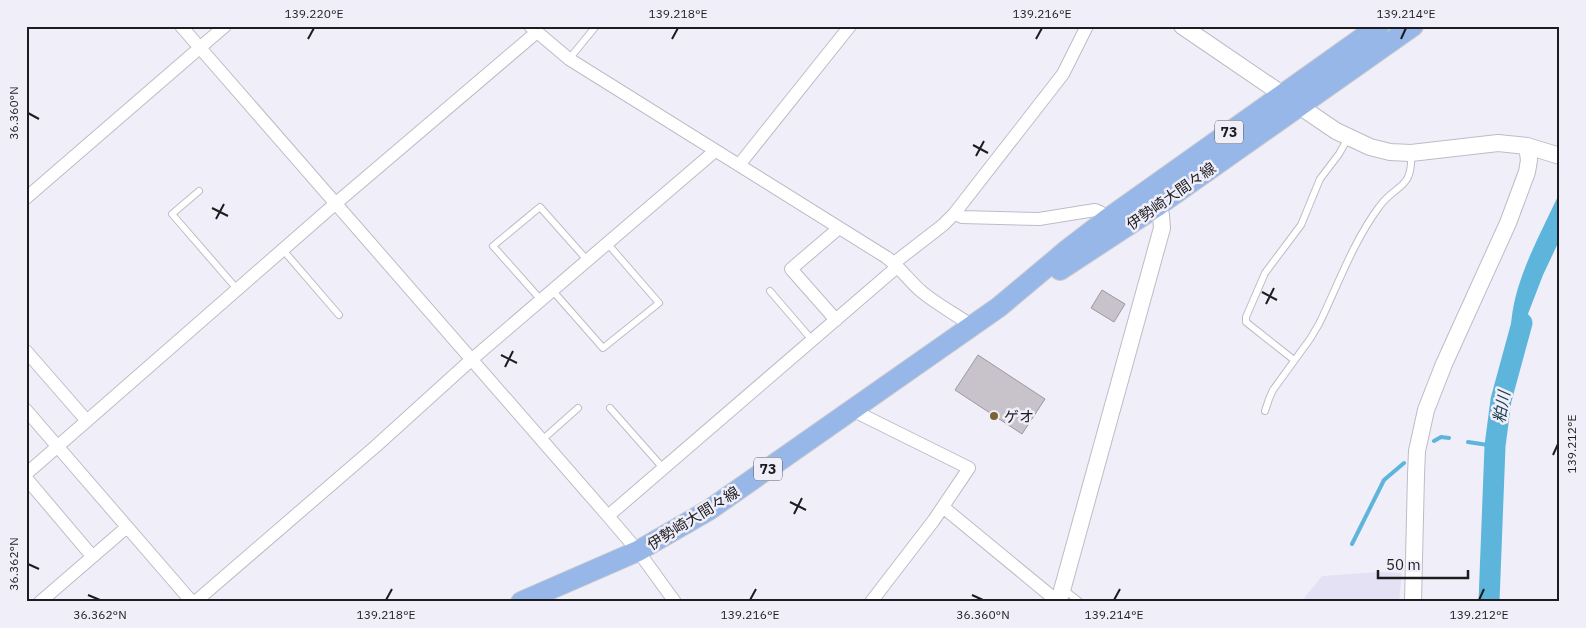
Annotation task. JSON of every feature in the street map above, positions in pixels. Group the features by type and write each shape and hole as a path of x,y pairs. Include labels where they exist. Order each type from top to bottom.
{"main road":[{"name":"伊勢崎大間々線","path":"526,601 638,551 710,510 971,326 1106,220 1379,26"},
{"name":"伊勢崎大間々線","path":"998,306 1030,290 1156,207 1413,26"}],"street":[{"path":"181,26 608,516 638,551 675,602"},
{"path":"26,198 225,26"},
{"path":"739,165 850,26"},
{"path":"608,516 836,320 954,214 1062,74 1087,26"},
{"path":"1182,26 1348,138 1380,150 1411,153 1498,143 1527,146 1558,155"},
{"path":"26,474 533,29 569,59 840,228 895,265 923,293 971,326"},
{"path":"1413,602 1416,475 1418,451 1426,410 1444,364 1514,206 1530,160 1527,146"},
{"path":"26,410 194,602 376,446 471,360 715,151"},
{"path":"943,507 1058,597 1162,228 1161,215 1156,207"},
{"path":"954,214 1039,220 1095,210 1100,212 1106,220"},
{"path":"836,320 791,268 840,228"},
{"path":"26,351 87,421"},
{"path":"852,410 969,468 943,507 871,602"},
{"path":"26,478 92,556"},
{"path":"40,602 127,526"}],"lane":[{"path":"569,59 596,26"},
{"path":"1294,360 1246,322 1246,317 1265,273 1301,225 1320,179 1339,154 1348,138"},
{"path":"1265,411 1273,390 1319,324 1370,218 1382,202 1408,180 1412,165 1411,153"},
{"path":"199,191 172,214 237,289"},
{"path":"541,300 493,246 540,208 587,260"},
{"path":"552,290 603,348 659,303 607,243"},
{"path":"283,250 339,315"},
{"path":"770,291 812,340"},
{"path":"542,440 578,408"},
{"path":"610,408 663,468"},
{"path":"1058,597 1068,592 1080,602"}],"shaded area":[{"path":"1380,572 1402,573 1399,602 1301,602 1322,576"}],"water":[{"path":"1560,192 1560,239 1543,275 1514,350 1511,327 1517,292 1529,258"}],"building":[{"path":"1102,290 1125,304 1114,322 1091,308"},
{"path":"978,355 1045,399 1022,434 955,390"}],"waterway":[{"name":"粕川","path":"1489,602 1495,446 1501,400 1522,323"},
{"path":"1434,441 1441,437 1449,438"},
{"path":"1468,442 1495,446"},
{"path":"1352,544 1384,480 1404,463"}],"place":[{"name":"ゲオ","path":"994,416"}]}
